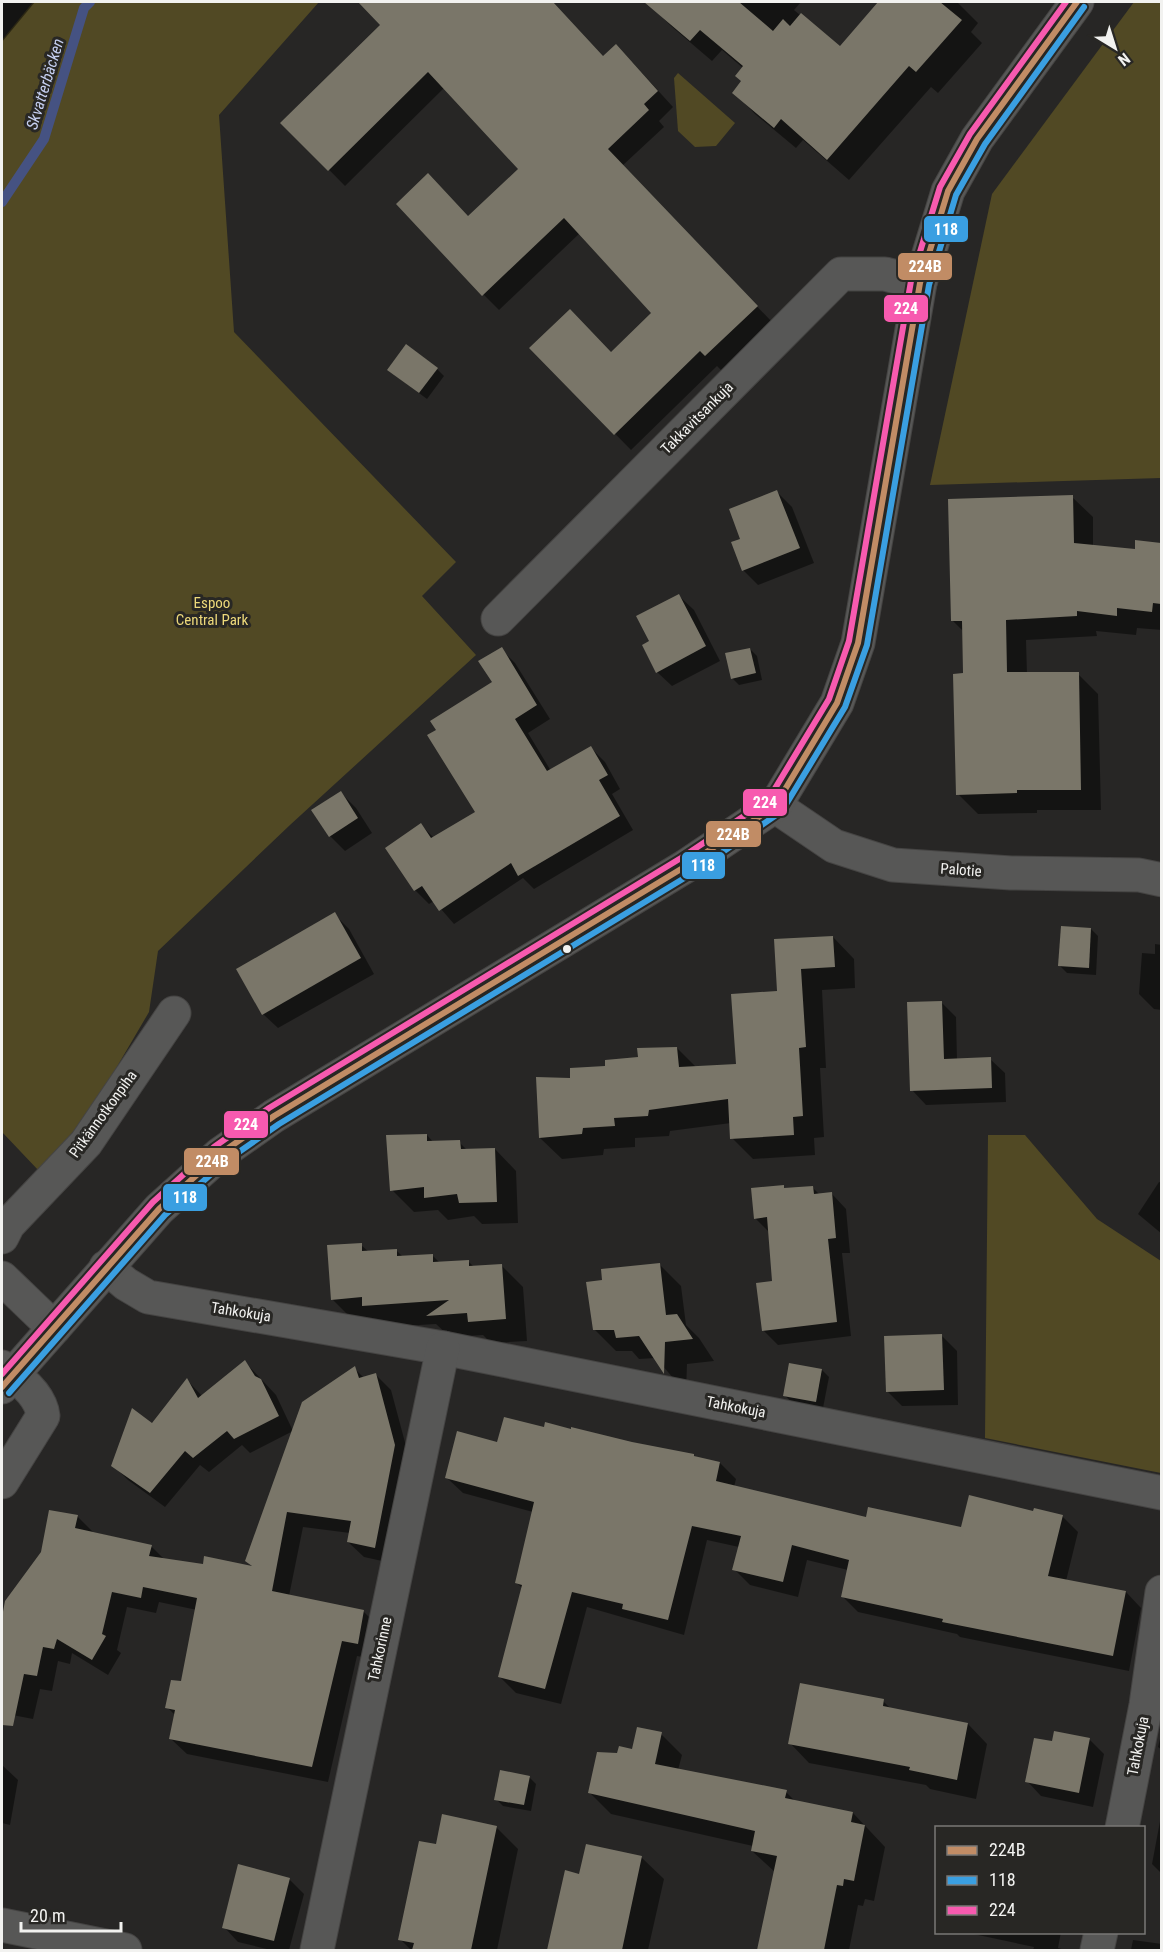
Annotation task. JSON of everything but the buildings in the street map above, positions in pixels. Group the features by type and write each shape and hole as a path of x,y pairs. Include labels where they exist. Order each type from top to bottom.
{"street":[{"path":"2,1482 43,1416 42,1404 5,1376 54,1328 159,1209 211,1162 274,1116 686,866 775,806 837,703 858,643 920,283 954,181 977,139 1061,7"},
{"name":"Takkavitsankuja","path":"498,619 841,274 885,274 920,283"},
{"name":"Palotie","path":"775,806 834,846 893,865 1011,873 1139,875 1161,880"},
{"name":"Pitkännotkonpiha","path":"2,1237 8,1225 86,1143 174,1013"},
{"name":"Tahkokuja","path":"106,1267 126,1284 148,1297 443,1348 1161,1493"},
{"path":"2,1278 54,1328"},
{"name":"Tahkorinne","path":"317,1950 443,1348"},
{"name":"Tahkokuja","path":"1122,1826 1146,1705 1161,1592"},
{"path":"2,1924 125,1950"},
{"path":"1097,1950 1101,1934"}],"green space":[{"name":"Espoo Central Park","path":"33,2 319,2 219,115 234,332 456,562 422,596 476,655 290,825 158,951 149,1012 67,1152 39,1171 2,1132 2,40"},
{"path":"1134,2 1161,2 1161,478 930,485 992,194"},
{"path":"678,73 735,123 716,146 695,147 678,131 674,78"},
{"path":"988,1135 1025,1135 1097,1219 1161,1261 1161,1473 985,1438"}],"waterway":[{"name":"Skvatterbäcken","path":"2,202 44,139 84,8 90,2"}],"transit line":[{"name":"224","path":"2,1374 153,1202 214,1147 269,1108 681,858 768,800 829,699 849,641 911,281 940,187 970,134 1066,2"},
{"name":"224B","path":"2,1387 159,1209 220,1154 274,1116 686,866 775,806 837,703 858,643 920,283 948,191 977,139 1077,2"},
{"name":"118","path":"9,1393 165,1215 226,1161 279,1124 691,874 782,811 845,707 867,645 929,285 956,195 985,144 1084,7"}]}
